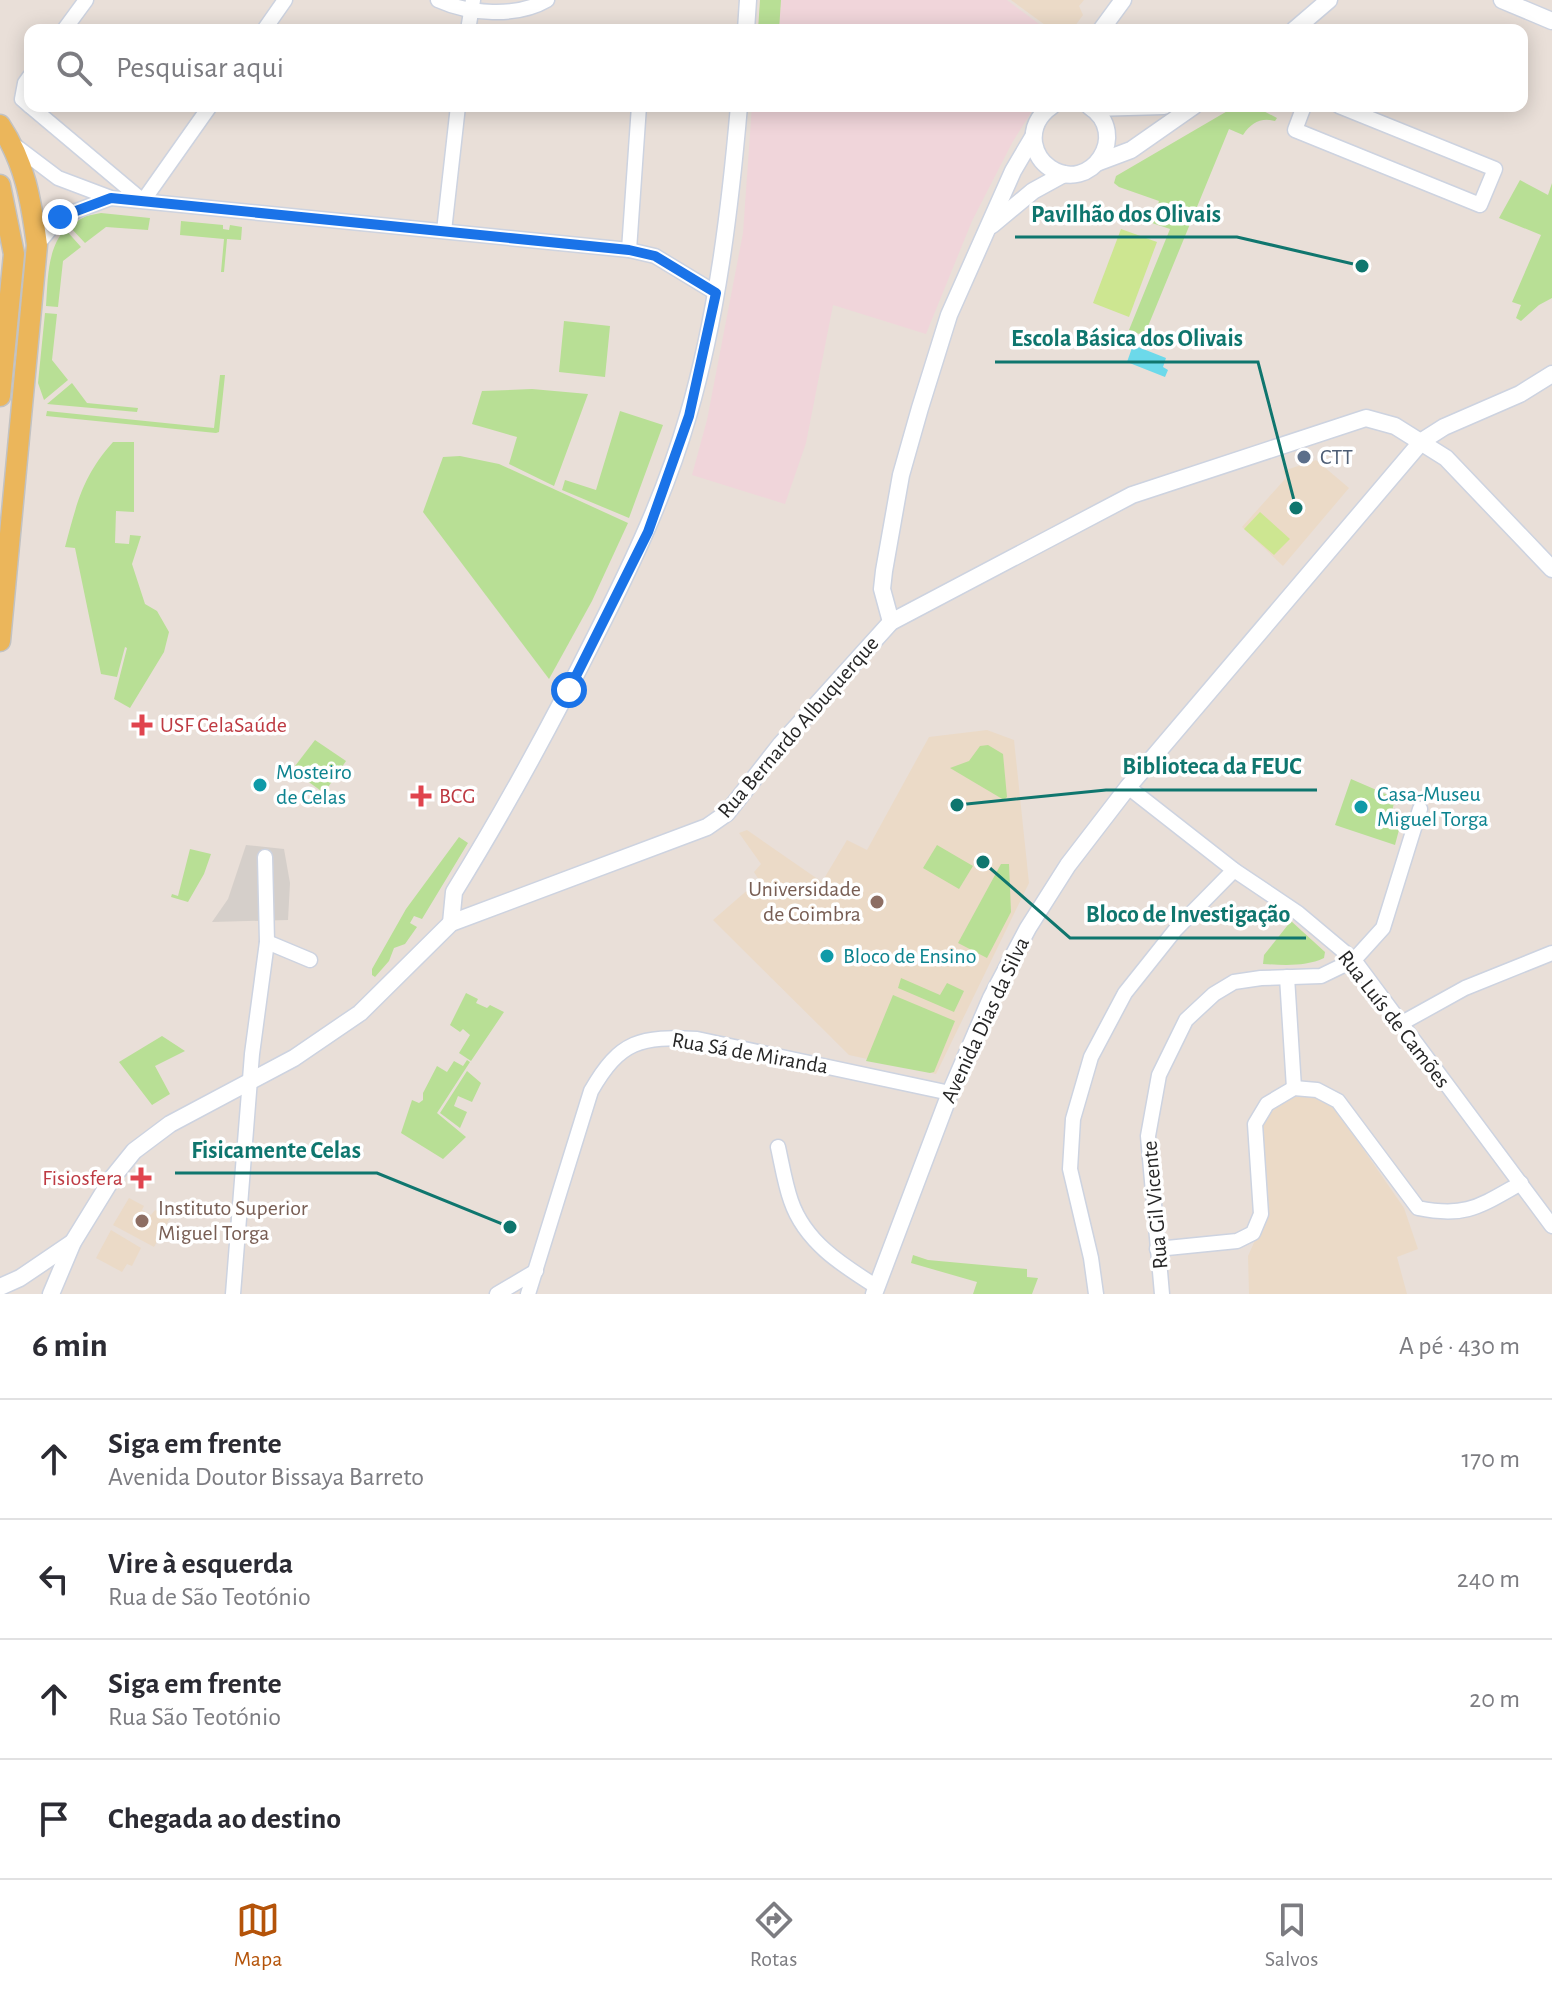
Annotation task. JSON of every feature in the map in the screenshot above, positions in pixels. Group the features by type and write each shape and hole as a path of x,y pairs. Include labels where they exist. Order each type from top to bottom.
{"main road":[{"path":"0,125 13,144 31,194 37,245 0,641"},
{"path":"0,185 14,254 0,396"}],"street":[{"path":"68,24 86,0"},
{"path":"268,24 285,0"},
{"path":"438,0 521,10 547,0"},
{"path":"746,24 748,0"},
{"path":"1105,24 1123,0"},
{"path":"1301,24 1329,0"},
{"path":"1502,0 1552,21"},
{"path":"37,112 143,201"},
{"path":"143,201 206,112"},
{"path":"444,231 457,112"},
{"path":"629,250 639,112"},
{"path":"451,923 454,892 569,690 648,532 689,416 716,293 732,187 738,112"},
{"path":"891,622 882,589 901,475 949,315 1013,171 1045,112"},
{"path":"1094,112 1106,127 1107,139 1099,162"},
{"path":"987,229 1033,191 1064,174 1088,170 1099,162 1131,150 1185,112"},
{"path":"1302,112 1295,130 1480,205 1495,169 1354,112"},
{"path":"1033,137 1039,157 1054,171 1064,174"},
{"path":"13,144 58,178 111,198 629,250 655,256 716,293"},
{"path":"37,245 60,217 111,198"},
{"path":"1422,441 1444,427 1520,394 1552,374"},
{"name":"Rua Bernardo Albuquerque","path":"51,1294 73,1242 113,1177 134,1151 170,1124 294,1058 360,1013 451,923 707,827 727,813 789,735 891,622 1132,495 1366,418 1395,426 1446,458 1552,569"},
{"name":"Avenida Dias da Silva","path":"876,1291 950,1093 991,998 1028,928 1068,865 1128,787 1422,441"},
{"name":"Rua Luís de Camões","path":"1128,787 1234,870 1298,913 1354,960 1552,1226"},
{"path":"1354,960 1383,928 1420,809"},
{"path":"247,1294 233,1294 250,1081 267,942 265,857"},
{"path":"1096,1294 1091,1258 1070,1169 1073,1119 1091,1057 1125,993 1176,929 1234,870"},
{"path":"267,942 310,960"},
{"path":"1400,1024 1465,988 1552,953"},
{"name":"Rua Gil Vicente","path":"1162,1294 1148,1136 1159,1075 1186,1020 1214,994 1234,982 1321,976 1354,960"},
{"path":"1287,977 1294,1088"},
{"name":"Rua Sá de Miranda","path":"528,1294 591,1091 611,1062 640,1041 661,1037 697,1039 950,1093"},
{"path":"1157,1249 1237,1241 1253,1233 1261,1214 1255,1124 1267,1104 1294,1088 1317,1090 1338,1101 1418,1208 1444,1213 1477,1207 1521,1183"},
{"path":"778,1147 791,1203 811,1238 876,1291"},
{"path":"0,1287 20,1278 73,1242"},
{"path":"497,1294 536,1271"}],"shaded area":[{"path":"760,0 1007,0 1039,24 758,24"},
{"path":"1011,0 1084,0 1079,6 1083,15 1076,24 1044,24"},
{"path":"752,112 1031,112 972,221 926,334 833,305 806,443 785,504 692,475 707,420 743,233"},
{"path":"1316,460 1349,488 1283,566 1242,527 1286,478 1283,471"},
{"name":"Universidade de Coimbra","path":"987,730 1014,740 1029,883 936,1074 849,1055 713,920 759,880 754,872 761,864 739,833 747,830 822,882 847,840 867,850 929,737"},
{"path":"246,845 284,849 290,883 288,920 212,922 228,899"},
{"path":"1310,1095 1332,1104 1404,1208 1418,1249 1397,1257 1407,1294 1249,1294 1248,1256 1269,1209 1260,1124 1272,1109 1288,1098"},
{"name":"Instituto Superior Miguel Torga","path":"129,1198 144,1206 142,1210 151,1215 155,1210 170,1218 154,1247 113,1225"},
{"name":"Instituto Superior Miguel Torga","path":"111,1230 141,1248 132,1266 127,1264 122,1272 96,1258"}],"green space":[{"path":"760,0 781,0 779,24 758,24"},
{"path":"1226,112 1266,112 1277,118 1275,121 1257,122 1243,135 1229,129 1144,336 1129,330 1170,229 1152,223 1159,201 1119,187 1114,183 1116,176"},
{"path":"1520,180 1548,195 1552,183 1552,298 1521,321 1516,318 1521,305 1512,302 1541,235 1499,218"},
{"path":"101,213 150,218 148,230 106,227 85,243 69,226 86,216"},
{"path":"181,221 223,225 223,229 229,230 230,225 242,227 241,240 227,239 224,272 221,272 224,239 180,235"},
{"path":"65,229 81,247 63,261 58,307 46,306 52,255"},
{"path":"1121,229 1157,242 1129,317 1093,303"},
{"path":"45,313 57,314 52,360 68,380 44,400 38,383"},
{"path":"564,321 610,326 605,377 559,372"},
{"path":"220,375 225,375 219,432 216,433 46,416 47,411 214,428"},
{"path":"72,383 87,403 138,408 137,412 47,404"},
{"path":"532,389 588,394 554,486 509,464 517,437 472,424 482,391"},
{"path":"620,411 663,425 629,518 562,490 565,480 596,490"},
{"path":"113,442 134,442 134,512 116,511 115,543 129,544 130,535 141,536 132,564 145,604 157,611 169,632 164,652 130,708 114,699 127,648 117,677 101,674 75,548 65,547 87,479"},
{"path":"460,456 499,464 628,523 592,601 549,679 423,512 443,457"},
{"path":"1260,512 1290,539 1274,555 1244,529"},
{"path":"315,740 346,761 324,793 292,770"},
{"path":"988,745 1003,754 1007,797 1004,800 950,768 969,761 980,746"},
{"path":"1351,779 1395,798 1392,812 1400,826 1395,845 1335,825"},
{"path":"459,837 468,843 422,919 414,916 410,923 417,927 405,944 394,948 389,961 375,977 372,969 406,909"},
{"path":"937,845 973,866 959,889 923,868"},
{"path":"190,849 211,854 188,902 171,897 172,894 178,896"},
{"path":"1001,864 1009,864 1011,912 987,958 958,943"},
{"path":"1291,921 1325,952 1324,958 1302,964 1263,964 1264,955"},
{"path":"901,978 940,995 947,983 964,991 954,1012 898,988"},
{"path":"466,993 478,999 476,1003 504,1012 471,1061 459,1053 470,1035 450,1025"},
{"path":"893,995 955,1021 934,1072 866,1061"},
{"path":"162,1036 185,1051 155,1066 170,1094 152,1105 119,1062"},
{"path":"467,1060 470,1062 437,1113 466,1137 443,1159 401,1133 412,1100 419,1103 423,1100 423,1093 437,1066 447,1072 454,1061 463,1066"},
{"path":"467,1071 481,1083 472,1102 458,1096 454,1106 467,1112 460,1128 440,1113"},
{"path":"913,1255 928,1260 1027,1269 1027,1277 1038,1278 1032,1294 973,1294 977,1282 911,1263"}],"water":[{"path":"1133,345 1166,358 1163,367 1168,370 1165,377 1127,362"}],"place":[{"name":"Pavilhão dos Olivais","path":"1362,266"},
{"name":"CTT","path":"1304,457"},
{"name":"Escola Básica dos Olivais","path":"1296,508"},
{"name":"USF CelaSaúde","path":"142,725"},
{"name":"Mosteiro de Celas","path":"260,785"},
{"name":"BCG","path":"421,796"},
{"name":"Biblioteca da FEUC","path":"957,805"},
{"name":"Casa-Museu Miguel Torga","path":"1361,807"},
{"name":"Bloco de Investigação","path":"983,862"},
{"name":"Universidade de Coimbra","path":"877,902"},
{"name":"Bloco de Ensino","path":"827,956"},
{"name":"Fisiosfera","path":"141,1178"},
{"name":"Instituto Superior Miguel Torga","path":"142,1221"},
{"name":"Fisicamente Celas","path":"510,1227"}],"route":[{"path":"60,217 111,198 629,250 655,256 716,293 689,416 648,532 569,690"}]}
